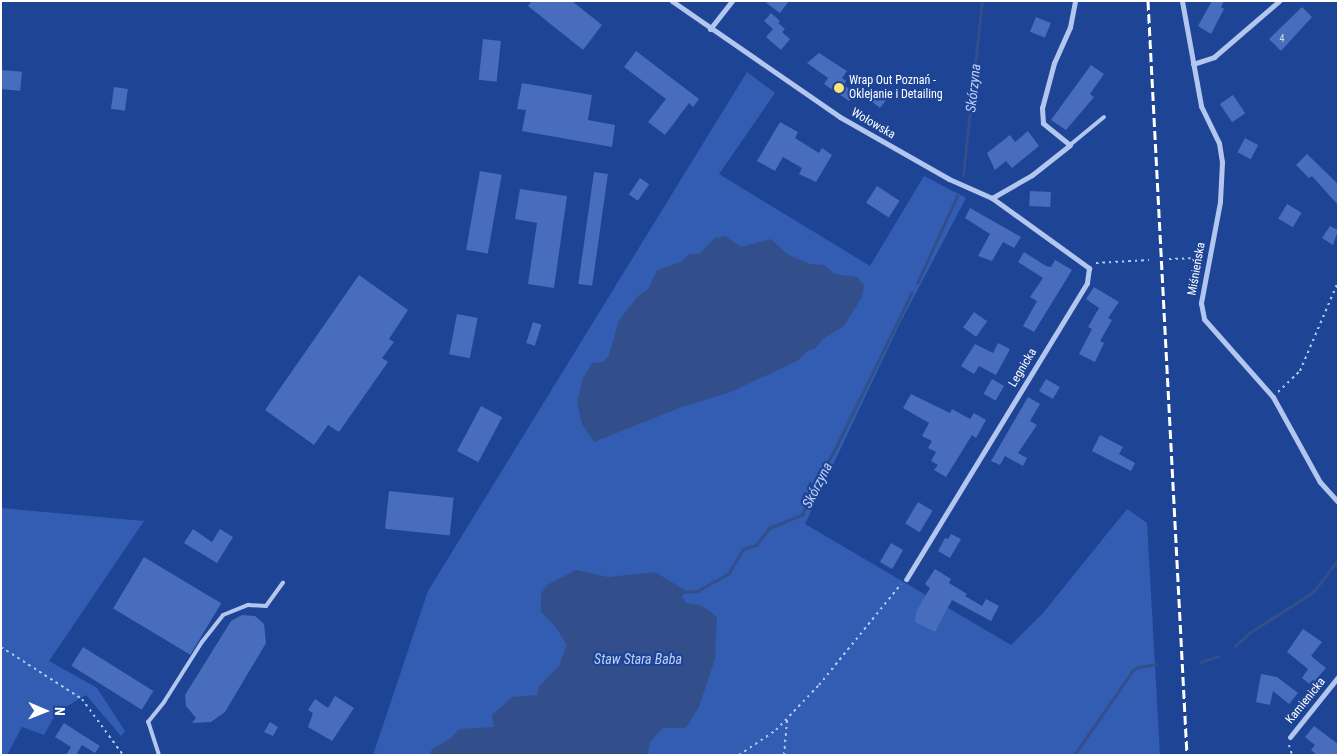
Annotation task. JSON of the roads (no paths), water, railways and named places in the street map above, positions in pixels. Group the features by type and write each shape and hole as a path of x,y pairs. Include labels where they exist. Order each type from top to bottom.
{"street":[{"name":"Wołowska","path":"672,1 840,117 949,179 992,198"},
{"path":"710,29 732,1"},
{"path":"992,198 1032,175 1070,145 1043,123 1042,108 1054,63 1070,27 1075,1"},
{"name":"Miśnieńska","path":"1182,1 1201,106 1219,143 1222,162 1220,202 1201,302 1204,319 1273,397 1320,482 1338,502"},
{"path":"1193,64 1214,57 1279,1"},
{"name":"Legnicka","path":"906,579 1087,283 1088,268 1086,264 992,198"},
{"name":"Kamienicka","path":"1290,737 1338,677"}],"lane":[{"path":"1070,145 1104,117"},
{"path":"159,755 148,722 202,642 223,615 248,605 266,606 283,584"}],"water":[{"path":"725,236 741,247 771,239 787,254 810,264 824,265 835,274 857,277 864,285 862,297 844,326 823,339 815,349 807,351 799,360 731,392 682,407 594,442 582,424 577,403 582,380 592,363 603,362 609,355 619,320 638,296 648,289 657,270 681,262 689,254 699,254 715,238"},
{"name":"Staw Stara Baba","path":"576,570 608,577 655,572 685,590 682,597 686,603 701,605 717,617 715,659 699,707 688,725 685,728 663,728 650,742 648,755 429,755 433,748 450,739 459,729 494,727 492,715 512,697 537,695 539,686 559,666 567,645 555,626 541,612 541,594 547,585"}],"waterway":[{"name":"Skórzyna","path":"963,175 982,1"},
{"name":"Skórzyna","path":"917,283 957,196"},
{"name":"Skórzyna","path":"681,592 697,591 728,574 743,549 756,545 769,528 802,515 816,480 833,453 912,292"},
{"path":"1235,646 1249,633 1313,592 1338,560"},
{"path":"1200,662 1218,656"},
{"path":"1074,755 1133,670 1138,667 1157,664"}],"railway":[{"path":"1148,1 1187,755"}],"place":[{"name":"Wrap Out Poznań - Oklejanie i Detailing","path":"839,88"}]}
